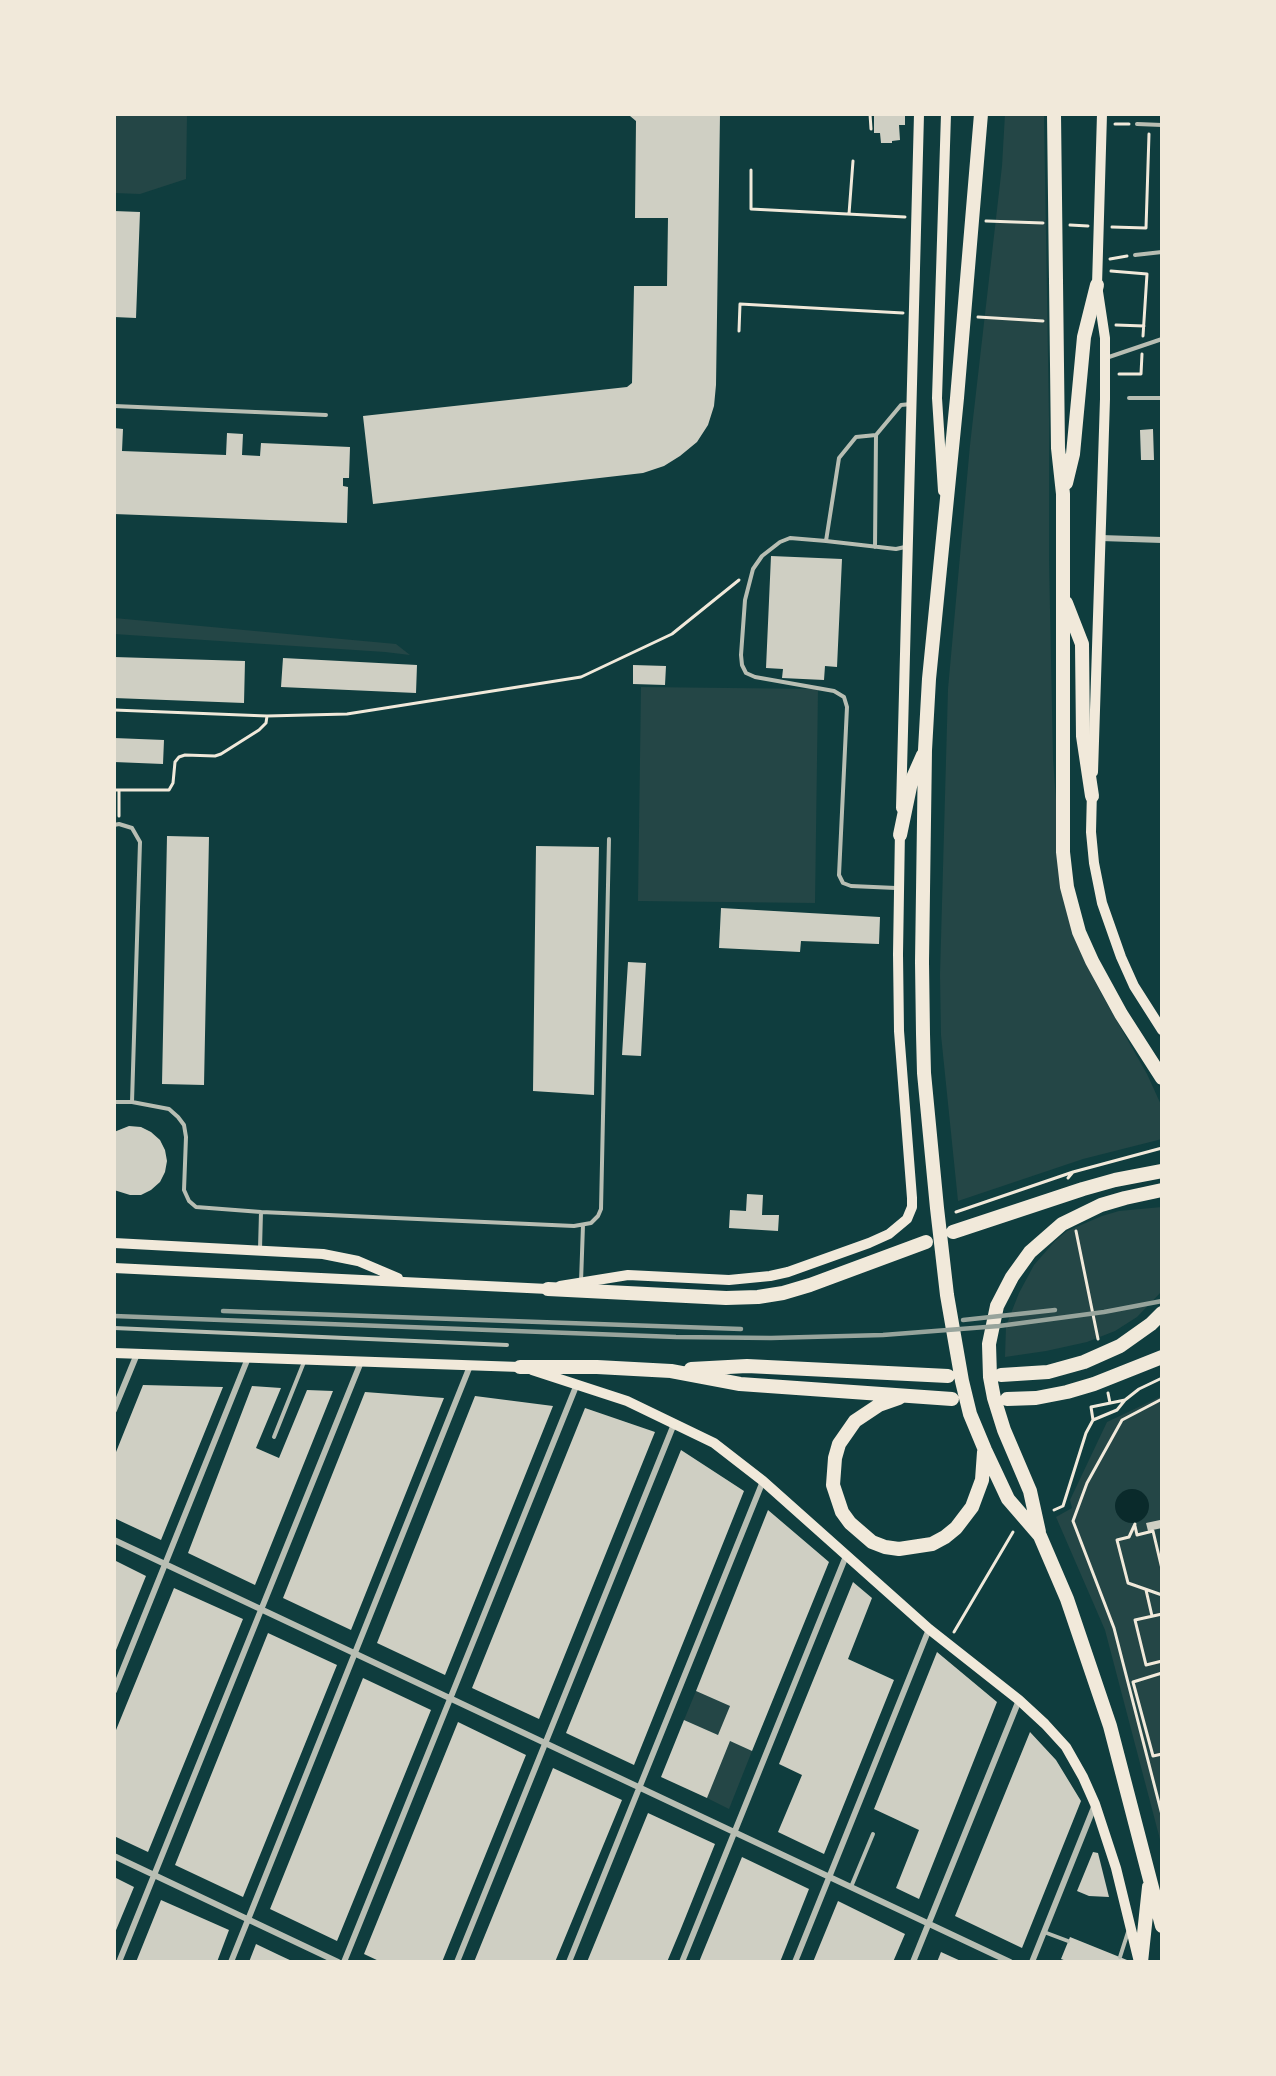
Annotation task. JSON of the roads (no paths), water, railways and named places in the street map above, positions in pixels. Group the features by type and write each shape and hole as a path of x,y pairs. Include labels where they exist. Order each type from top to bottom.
{"highway":[{"path":"981,114 929,679 922,962 924,1073 942,1254 959,1362 970,1414 984,1450 1008,1499 1040,1536"},
{"path":"1054,114 1058,448 1063,494 1063,852 1072,909 1079,932 1121,1014 1162,1078"},
{"path":"1063,494 1072,454 1084,337 1097,285"},
{"path":"1064,597 1082,644 1083,736 1092,796"},
{"path":"900,835 911,782 926,750"},
{"path":"953,1232 1083,1189 1162,1171"},
{"path":"1162,1190 1125,1198 1083,1213 1062,1224 1030,1252 1012,1277 997,1306 989,1344 990,1377 998,1414 1030,1491 1040,1536 1067,1599 1110,1726 1162,1926"},
{"path":"548,1288 726,1298 758,1297 810,1285 926,1242"},
{"path":"1001,1375 1048,1372 1084,1362 1120,1346 1151,1324 1162,1313"},
{"path":"1006,1399 1036,1398 1067,1392 1094,1384 1162,1357"},
{"path":"520,1367 597,1367 671,1371 747,1366 948,1376"},
{"path":"671,1371 740,1384 952,1399"},
{"path":"904,1396 879,1406 855,1421 843,1438 835,1458 833,1485 839,1505 850,1524 872,1542 899,1549 932,1544 956,1528 972,1507 982,1480 984,1450"},
{"path":"1140,1962 1150,1879"}],"main road":[{"path":"114,1268 548,1288 646,1275 729,1280 788,1272 869,1243 889,1234 907,1219 912,1208 912,1198 899,1031 899,888 919,114"},
{"path":"944,515 937,398 946,114"},
{"path":"1101,119 1097,285 1105,338 1105,374 1091,832 1094,864 1102,903 1121,957 1134,986 1162,1030"},
{"path":"114,1243 339,1256 376,1268 403,1281"},
{"path":"114,1353 520,1367 577,1383 627,1401 714,1443 763,1481 929,1629 1019,1700 1066,1747 1083,1777 1106,1833 1140,1962"}],"street":[{"path":"1101,538 1162,540"},
{"path":"114,1410 137,1354"},
{"path":"114,1691 248,1358"},
{"path":"118,1962 361,1362"},
{"path":"231,1962 470,1366"},
{"path":"344,1962 577,1383"},
{"path":"457,1962 674,1424"},
{"path":"569,1962 763,1481"},
{"path":"114,1540 1010,1962"},
{"path":"682,1962 846,1556"},
{"path":"795,1962 929,1629"},
{"path":"913,1962 1019,1700"},
{"path":"1032,1962 1095,1804"},
{"path":"114,1856 338,1962"}],"lane":[{"path":"1137,124 1162,125"},
{"path":"1135,255 1162,252"},
{"path":"1105,358 1162,339"},
{"path":"1129,398 1162,398"},
{"path":"875,547 876,435 901,405 912,404"},
{"path":"114,406 326,415"},
{"path":"826,541 839,458 856,437 876,435"},
{"path":"899,888 851,886 843,883 839,875 847,707 844,697 834,691 755,677 746,673 742,665 745,600 753,569 771,548 790,538 896,549 909,546"},
{"path":"117,825 132,828 140,842 132,1102"},
{"path":"114,1102 132,1102 169,1109 184,1125 186,1137 184,1190 189,1201 196,1207 261,1212 583,1225 591,1223 601,1209 609,839"},
{"path":"260,1250 261,1212"},
{"path":"581,1282 583,1225"},
{"path":"114,1328 507,1345"},
{"path":"274,1437 305,1360"},
{"path":"851,1887 873,1834"},
{"path":"1120,1957 1130,1926"},
{"path":"1044,1932 1068,1941"}],"railway":[{"path":"114,1316 676,1337 771,1338 883,1335 999,1326 1104,1312 1162,1301"},
{"path":"963,1320 1055,1310"},
{"path":"223,1311 741,1329"}]}
